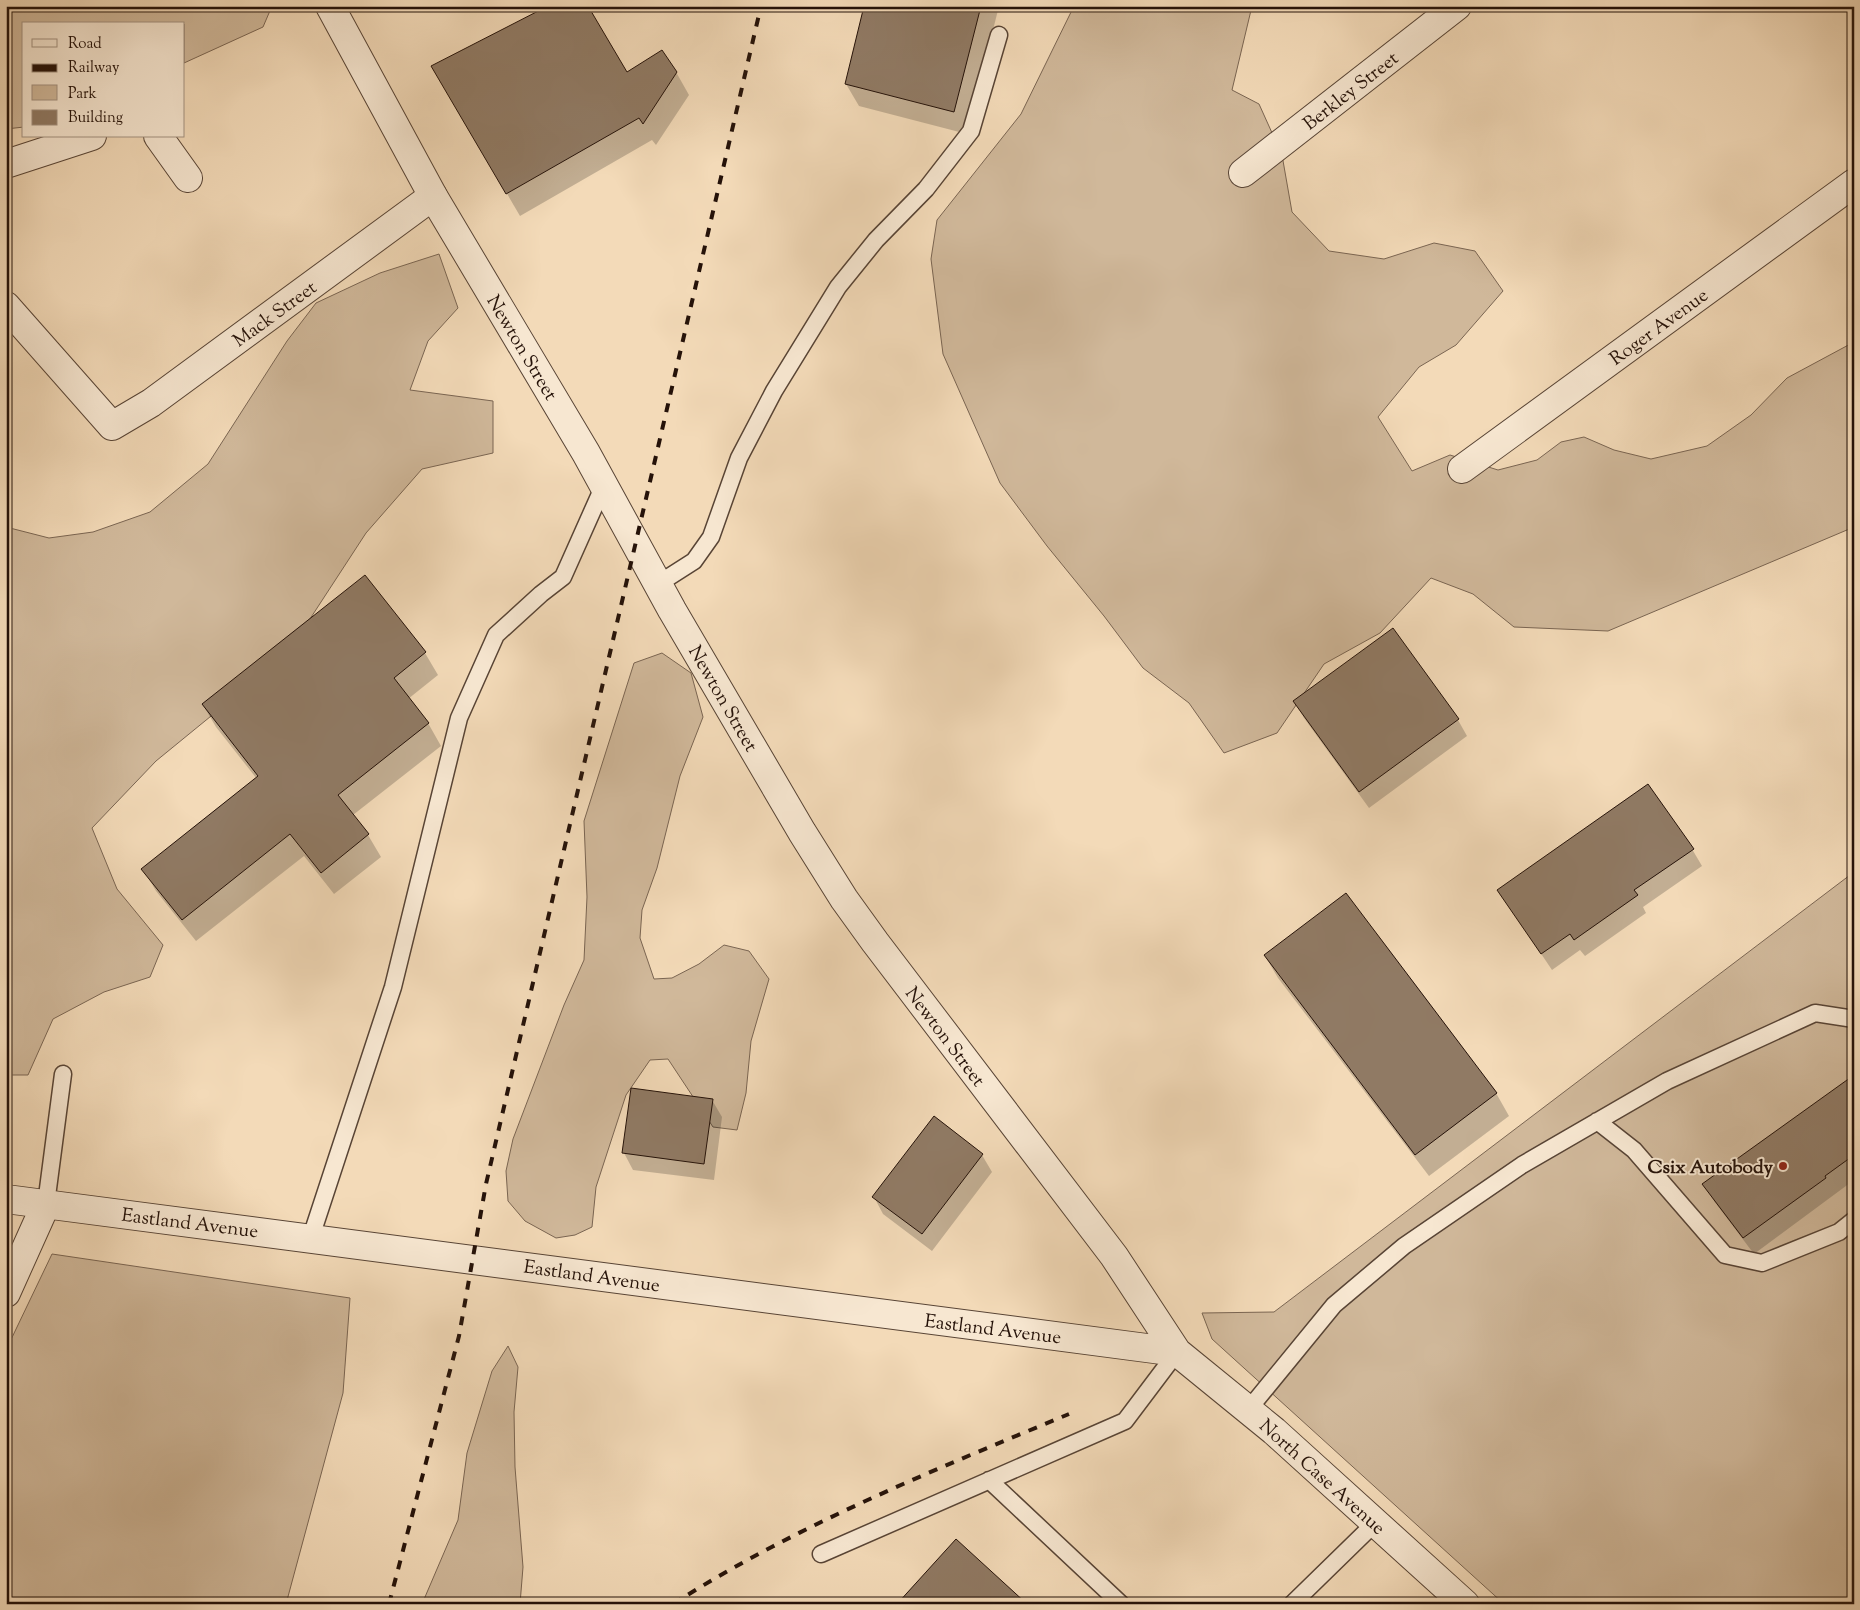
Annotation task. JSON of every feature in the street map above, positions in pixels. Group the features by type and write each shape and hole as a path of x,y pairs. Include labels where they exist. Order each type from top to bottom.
{"street":[{"name":"Newton Street","path":"330,6 433,196 604,485 658,584 802,832 844,899 1114,1256 1177,1352"},
{"name":"Berkley Street","path":"1243,173 1457,6"},
{"path":"6,164 86,138"},
{"path":"159,138 188,178"},
{"name":"Roger Avenue","path":"1462,469 1854,183"},
{"name":"Mack Street","path":"9,316 112,426 151,403 433,196"},
{"name":"Eastland Avenue","path":"6,1199 311,1237 727,1294 1177,1352"},
{"path":"6,1293 46,1204"},
{"name":"North Case Avenue","path":"1177,1352 1274,1431 1465,1604"}],"lane":[{"path":"658,584 694,561 711,537 740,458 774,391 838,286 876,240 926,189 971,131 998,35"},
{"path":"311,1237 393,987 458,718 496,635 541,594 563,577 604,485"},
{"path":"1248,1410 1334,1305 1404,1246 1522,1165 1667,1081 1815,1013 1854,1019"},
{"path":"46,1204 63,1074"},
{"path":"1597,1121 1634,1150 1725,1255 1762,1263 1839,1232 1854,1220"},
{"path":"821,1554 1125,1421 1177,1352"},
{"path":"989,1480 1121,1604"},
{"path":"1292,1604 1375,1523"}],"green space":[{"path":"6,6 272,6 263,27 185,63 185,22 22,22 22,127 6,129"},
{"path":"1074,6 1252,6 1232,90 1259,104 1282,155 1292,212 1329,251 1384,259 1434,243 1475,251 1503,291 1456,345 1419,367 1378,417 1412,471 1450,455 1498,470 1537,460 1561,442 1584,437 1614,450 1651,459 1707,446 1751,415 1787,378 1854,342 1854,527 1608,631 1514,627 1473,594 1431,578 1380,633 1324,664 1277,733 1224,753 1189,703 1143,668 1000,483 943,354 931,259 937,220 1021,114"},
{"path":"439,254 458,308 428,341 410,390 493,401 493,453 422,469 366,533 276,671 216,712 156,761 92,828 117,889 163,945 150,977 104,992 53,1019 28,1075 6,1075 6,527 49,538 93,532 150,512 208,464 287,341 316,303 380,273"},
{"path":"662,653 691,673 703,717 680,776 657,868 642,910 640,938 654,979 672,978 699,964 724,945 749,951 769,979 751,1041 746,1093 737,1130 713,1127 668,1059 650,1060 626,1095 596,1187 592,1227 575,1235 556,1238 525,1221 508,1201 506,1171 513,1139 564,1005 584,960 587,897 584,821 634,663"},
{"path":"1854,872 1854,1604 1504,1604 1212,1339 1202,1313 1274,1312"},
{"path":"52,1254 350,1298 343,1393 286,1604 6,1604 6,1350"},
{"path":"508,1346 518,1367 514,1412 515,1467 523,1567 520,1604 422,1604 458,1520 467,1453 492,1371"}],"building":[{"path":"548,6 588,6 627,72 662,50 677,72 643,124 639,118 506,194 431,66"},
{"path":"864,6 981,6 954,112 845,84"},
{"path":"365,575 426,652 394,678 429,723 338,795 369,834 321,873 290,834 182,920 141,869 258,776 202,704"},
{"path":"1393,628 1459,719 1359,792 1293,701"},
{"path":"1648,784 1694,849 1634,890 1638,895 1574,940 1570,934 1541,954 1497,890"},
{"path":"1346,893 1497,1093 1415,1155 1264,955"},
{"name":"Csix Autobody","path":"1854,1075 1854,1155 1825,1176 1826,1178 1743,1238 1702,1184"},
{"path":"631,1088 713,1099 704,1164 622,1153"},
{"path":"934,1116 983,1154 922,1234 872,1197"},
{"path":"956,1539 1027,1604 897,1604"}],"railway":[{"path":"389,1604 459,1336 486,1184 761,6"},
{"path":"673,1604 720,1575 768,1549 867,1500 1069,1414"}],"place":[{"name":"Csix Autobody","path":"1783,1166"}]}
